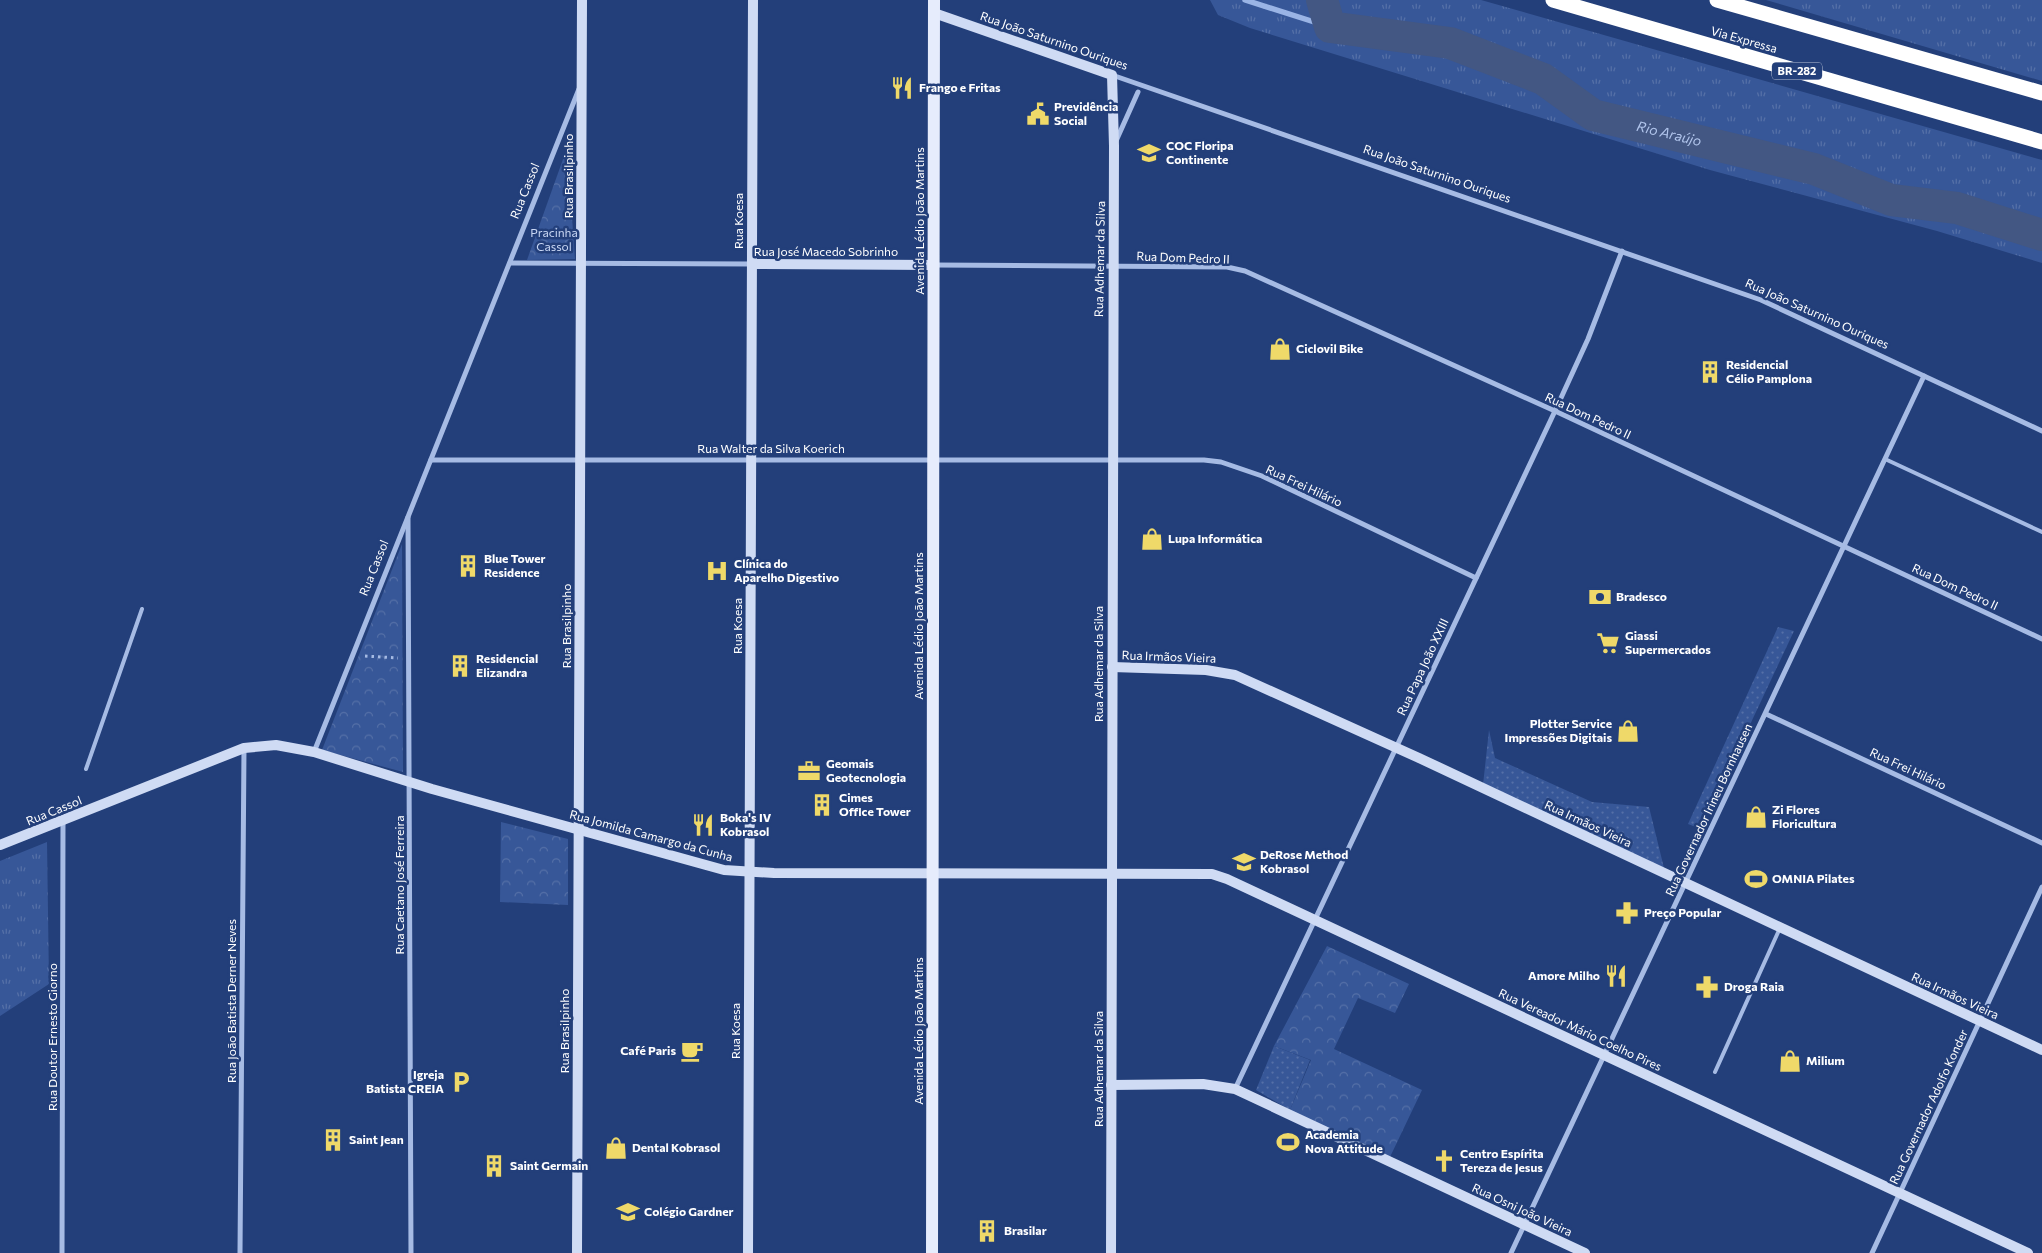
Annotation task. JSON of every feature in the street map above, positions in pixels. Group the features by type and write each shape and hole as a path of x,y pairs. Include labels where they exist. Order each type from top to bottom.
{"highway":[{"name":"Via Expressa","path":"1553,0 2042,142"},
{"path":"1717,0 2042,93"}],"main road":[{"name":"Avenida Lédio João Martins","path":"932,1253 934,6"}],"street":[{"name":"Rua Brasilpinho","path":"576,1253 582,0"},
{"name":"Rua Koesa","path":"748,1253 753,0"},
{"name":"Rua João Saturnino Ouriques","path":"934,6 1112,76 1761,300 2042,431"},
{"name":"Rua Adhemar da Silva","path":"1111,1253 1112,266 1114,146 1112,76"},
{"name":"Rua Cassol","path":"0,845 244,748 276,745 314,752 582,82"},
{"path":"1114,146 1138,92"},
{"name":"Rua Papa João XXIII","path":"1235,1089 1555,411 1588,339 1622,251"},
{"name":"Rua José Macedo Sobrinho","path":"510,263 1112,266"},
{"name":"Rua Dom Pedro II","path":"1112,266 1227,267 1244,271 1555,411 2042,639"},
{"name":"Rua Governador Irineu Bornhausen","path":"1511,1253 1924,376"},
{"name":"Rua Walter da Silva Koerich","path":"430,460 1112,458"},
{"name":"Rua Frei Hilário","path":"1112,458 1204,460 1240,467 1476,578"},
{"name":"Rua Caetano José Ferreira","path":"408,517 411,1253"},
{"name":"Rua Irmãos Vieira","path":"1112,667 1206,670 1235,675 1396,748 2042,1050"},
{"name":"Rua Frei Hilário","path":"1766,714 2042,844"},
{"name":"Rua João Batista Derner Neves","path":"240,1253 244,748"},
{"name":"Rua Jomilda Camargo da Cunha","path":"314,752 409,782 724,870 749,872 1112,872"},
{"name":"Rua Doutor Ernesto Giorno","path":"62,1253 64,821"},
{"name":"Rua Vereador Mário Coelho Pires","path":"1112,872 1212,874 1315,920 2028,1253"},
{"name":"Rua Governador Adolfo Konder","path":"1872,1253 2042,887"},
{"name":"Rua Osni João Vieira","path":"1111,1085 1203,1084 1235,1089 1585,1253"}],"lane":[{"path":"1885,459 2042,532"},
{"path":"86,768 142,609"},
{"path":"1715,1072 1780,928"}],"path":[{"path":"353,655 409,659"}],"green space":[{"path":"1210,0 1481,0 2042,160 2042,263 1937,231 1710,170 1250,28 1218,15"},
{"path":"1766,0 2042,0 2042,81"},
{"name":"Pracinha Cassol","path":"567,148 575,259 527,260"},
{"path":"402,544 403,772 322,750"},
{"path":"1778,627 1794,631 1701,829 1688,824"},
{"path":"1489,730 1495,758 1592,802 1649,807 1664,868 1483,785"},
{"path":"501,822 568,839 568,905 500,902"},
{"path":"47,842 49,984 0,1016 0,861"},
{"path":"1327,946 1409,984 1395,1013 1358,998 1334,1049 1422,1090 1390,1157 1290,1110 1311,1060 1274,1046"},
{"path":"1274,1046 1310,1060 1290,1110 1256,1090"}],"waterway":[{"path":"1245,0 1330,27"},
{"name":"Rio Araújo","path":"1322,0 1330,27 1450,43 1543,79 1593,115 1814,169 1891,200 1957,208 2042,235"}],"place":[{"name":"Frango e Fritas","path":"902,88"},
{"name":"Previdência Social","path":"1038,114"},
{"name":"COC Floripa Continente","path":"1149,153"},
{"name":"Ciclovil Bike","path":"1280,349"},
{"name":"Residencial Célio Pamplona","path":"1710,372"},
{"name":"Lupa Informática","path":"1152,539"},
{"name":"Blue Tower Residence","path":"468,566"},
{"name":"Clínica do Aparelho Digestivo","path":"717,571"},
{"name":"Bradesco","path":"1600,597"},
{"name":"Giassi Supermercados","path":"1608,643"},
{"name":"Residencial Elizandra","path":"460,666"},
{"name":"Plotter Service Impressões Digitais","path":"1628,731"},
{"name":"Geomais Geotecnologia","path":"809,771"},
{"name":"Cimes Office Tower","path":"822,805"},
{"name":"Zi Flores Floricultura","path":"1756,817"},
{"name":"Boka's IV Kobrasol","path":"703,825"},
{"name":"DeRose Method Kobrasol","path":"1244,862"},
{"name":"OMNIA Pilates","path":"1756,879"},
{"name":"Preço Popular","path":"1627,913"},
{"name":"Amore Milho","path":"1616,976"},
{"name":"Droga Raia","path":"1707,987"},
{"name":"Café Paris","path":"692,1051"},
{"name":"Milium","path":"1790,1061"},
{"name":"Igreja Batista CREIA","path":"461,1082"},
{"name":"Saint Jean","path":"333,1140"},
{"name":"Academia Nova Attitude","path":"1288,1142"},
{"name":"Dental Kobrasol","path":"616,1148"},
{"name":"Centro Espírita Tereza de Jesus","path":"1444,1161"},
{"name":"Saint Germain","path":"494,1166"},
{"name":"Colégio Gardner","path":"628,1212"},
{"name":"Brasilar","path":"987,1231"}]}
